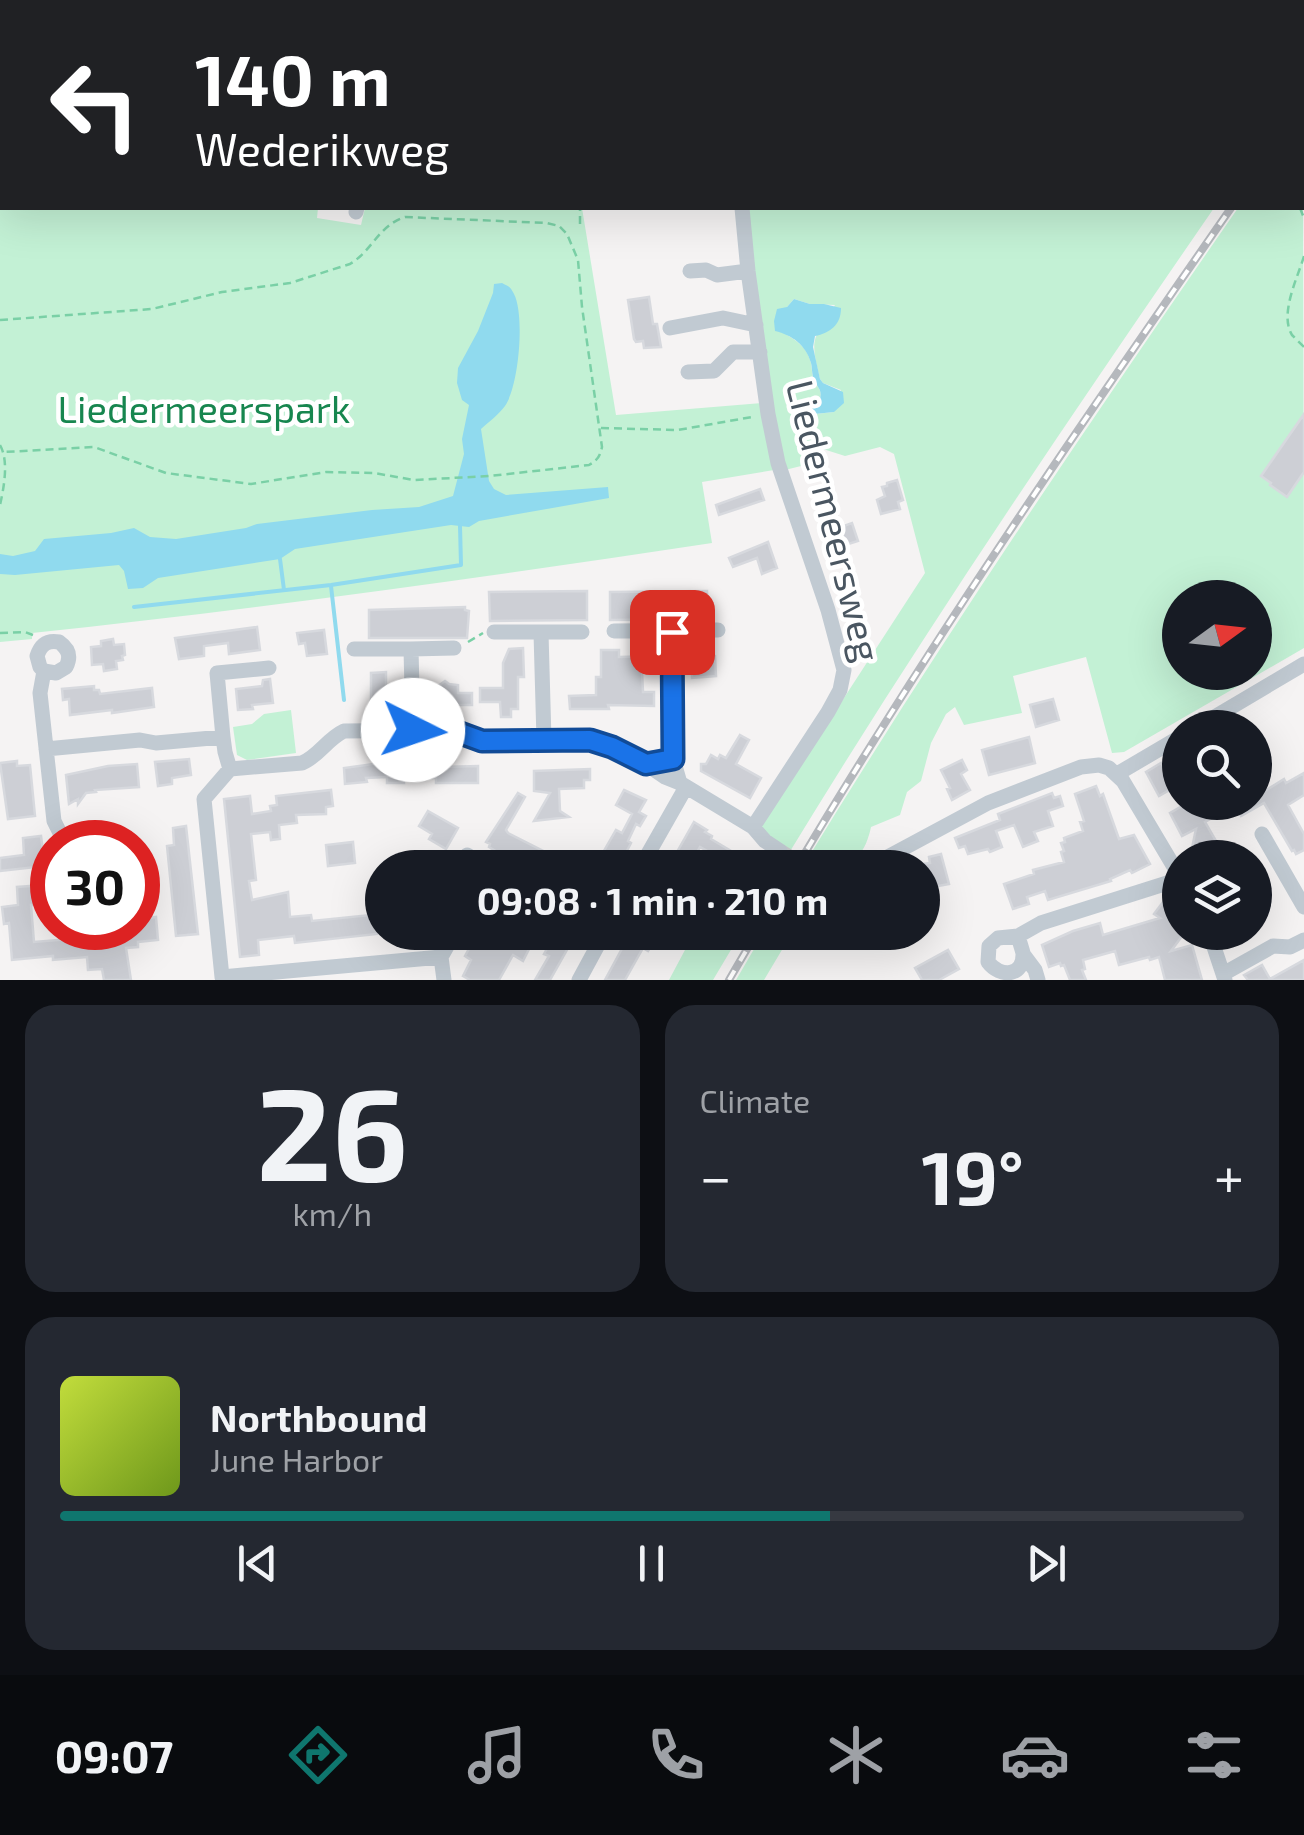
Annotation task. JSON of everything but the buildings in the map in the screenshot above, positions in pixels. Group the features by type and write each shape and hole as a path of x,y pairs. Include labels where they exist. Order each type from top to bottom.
{"street":[{"name":"Liedermeersweg","path":"742,210 768,414 778,463 844,670 840,690 828,712 753,826"},
{"path":"690,271 706,270 717,275 748,271"},
{"path":"670,328 723,318 756,324"},
{"path":"688,372 714,371 733,352 760,352"},
{"path":"614,631 718,630"},
{"path":"494,632 582,632"},
{"path":"649,850 683,785 673,759 672,632"},
{"path":"541,633 544,740"},
{"path":"59,642 70,656 66,667 56,673 44,671 37,656 42,645 59,642"},
{"path":"354,649 454,648"},
{"path":"411,649 413,730"},
{"path":"1226,710 1304,664"},
{"path":"199,675 269,668"},
{"path":"44,671 40,693 54,820"},
{"path":"217,673 224,752 230,769"},
{"path":"441,957 221,978 204,808 208,793 230,769 302,763 344,732 452,730 482,741 590,740 683,785 753,826 778,850"},
{"path":"46,749 223,736"},
{"path":"1117,774 1162,748"},
{"path":"646,764 673,759"},
{"path":"900,850 988,803 1081,767 1099,765 1117,774 1162,848"},
{"path":"1262,834 1304,907"},
{"path":"1023,954 1020,965 1012,972 995,971 988,962 987,951 993,941 1003,937 1018,936 1041,923 1162,884"},
{"path":"1018,936 1038,980"},
{"path":"1215,950 1224,977 1273,946 1290,946 1304,940"},
{"path":"444,980 441,957 445,950"},
{"path":"579,980 595,950"}],"path":[{"path":"580,210 580,224"},
{"path":"0,320 152,308 222,292 290,284 350,264 392,221 405,217 547,222 567,234 578,260 602,446 600,456 589,464 490,476 414,480 326,472 272,482 240,483 166,473 94,447 4,452"},
{"path":"1304,256 1288,321 1292,336 1304,347"},
{"path":"600,428 678,430 768,414"},
{"path":"0,445 4,452 0,506"},
{"path":"0,633 26,632 42,645"},
{"path":"454,648 483,633 494,632"}],"green space":[{"name":"Liedermeerspark","path":"0,210 318,210 317,218 361,225 365,210 582,210 616,415 762,403 774,470 702,482 712,543 373,592 32,633 32,639 0,642"},
{"path":"748,210 1213,210 944,608 791,850 785,850 759,829 925,573 894,454 880,447 845,456 823,449 815,452 809,464 785,470 772,417","holes":["794,299 835,305 814,347 820,379 841,390 834,412 806,415 801,411 819,402 820,392 807,353 784,333 787,307"]},
{"path":"1237,210 1303,210 1304,648 1272,666 1272,580 1162,580 1162,690 1231,690 1197,710 1162,710 1162,730 1124,752 1112,753 1086,657 1013,676 1022,713 964,725 955,707 946,714 931,743 921,781 907,792 900,815 871,827 862,850 813,850 1017,532"},
{"path":"291,710 296,753 247,760 237,755 233,727 252,724 264,714"},
{"path":"685,950 731,950 713,980 669,980"},
{"path":"754,950 782,950 764,980 736,980"}],"water":[{"path":"502,283 511,289 517,304 519,350 510,396 503,409 481,429 489,481 506,495 608,487 609,498 479,521 469,527 451,525 295,549 280,559 158,578 143,588 128,589 119,565 0,574 0,554 13,556 35,551 44,539 134,528 150,537 176,539 257,524 419,507 453,496 464,454 462,439 469,405 462,400 458,368 478,331 494,284"},
{"path":"794,299 841,308 837,324 815,336 813,347 820,379 843,392 844,403 834,412 805,415 801,411 805,400 811,404 819,402 820,390 806,351 793,338 775,331 774,321 777,309 787,307"}],"waterway":[{"path":"134,607 331,585 461,565 460,526"},
{"path":"280,559 284,590"},
{"path":"331,586 344,700"}],"railway":[{"path":"807,850 953,616 1230,210"},
{"path":"729,980 746,950"}],"route":[{"path":"413,730 452,730 482,741 590,740 646,764 673,759 672,632"}]}
